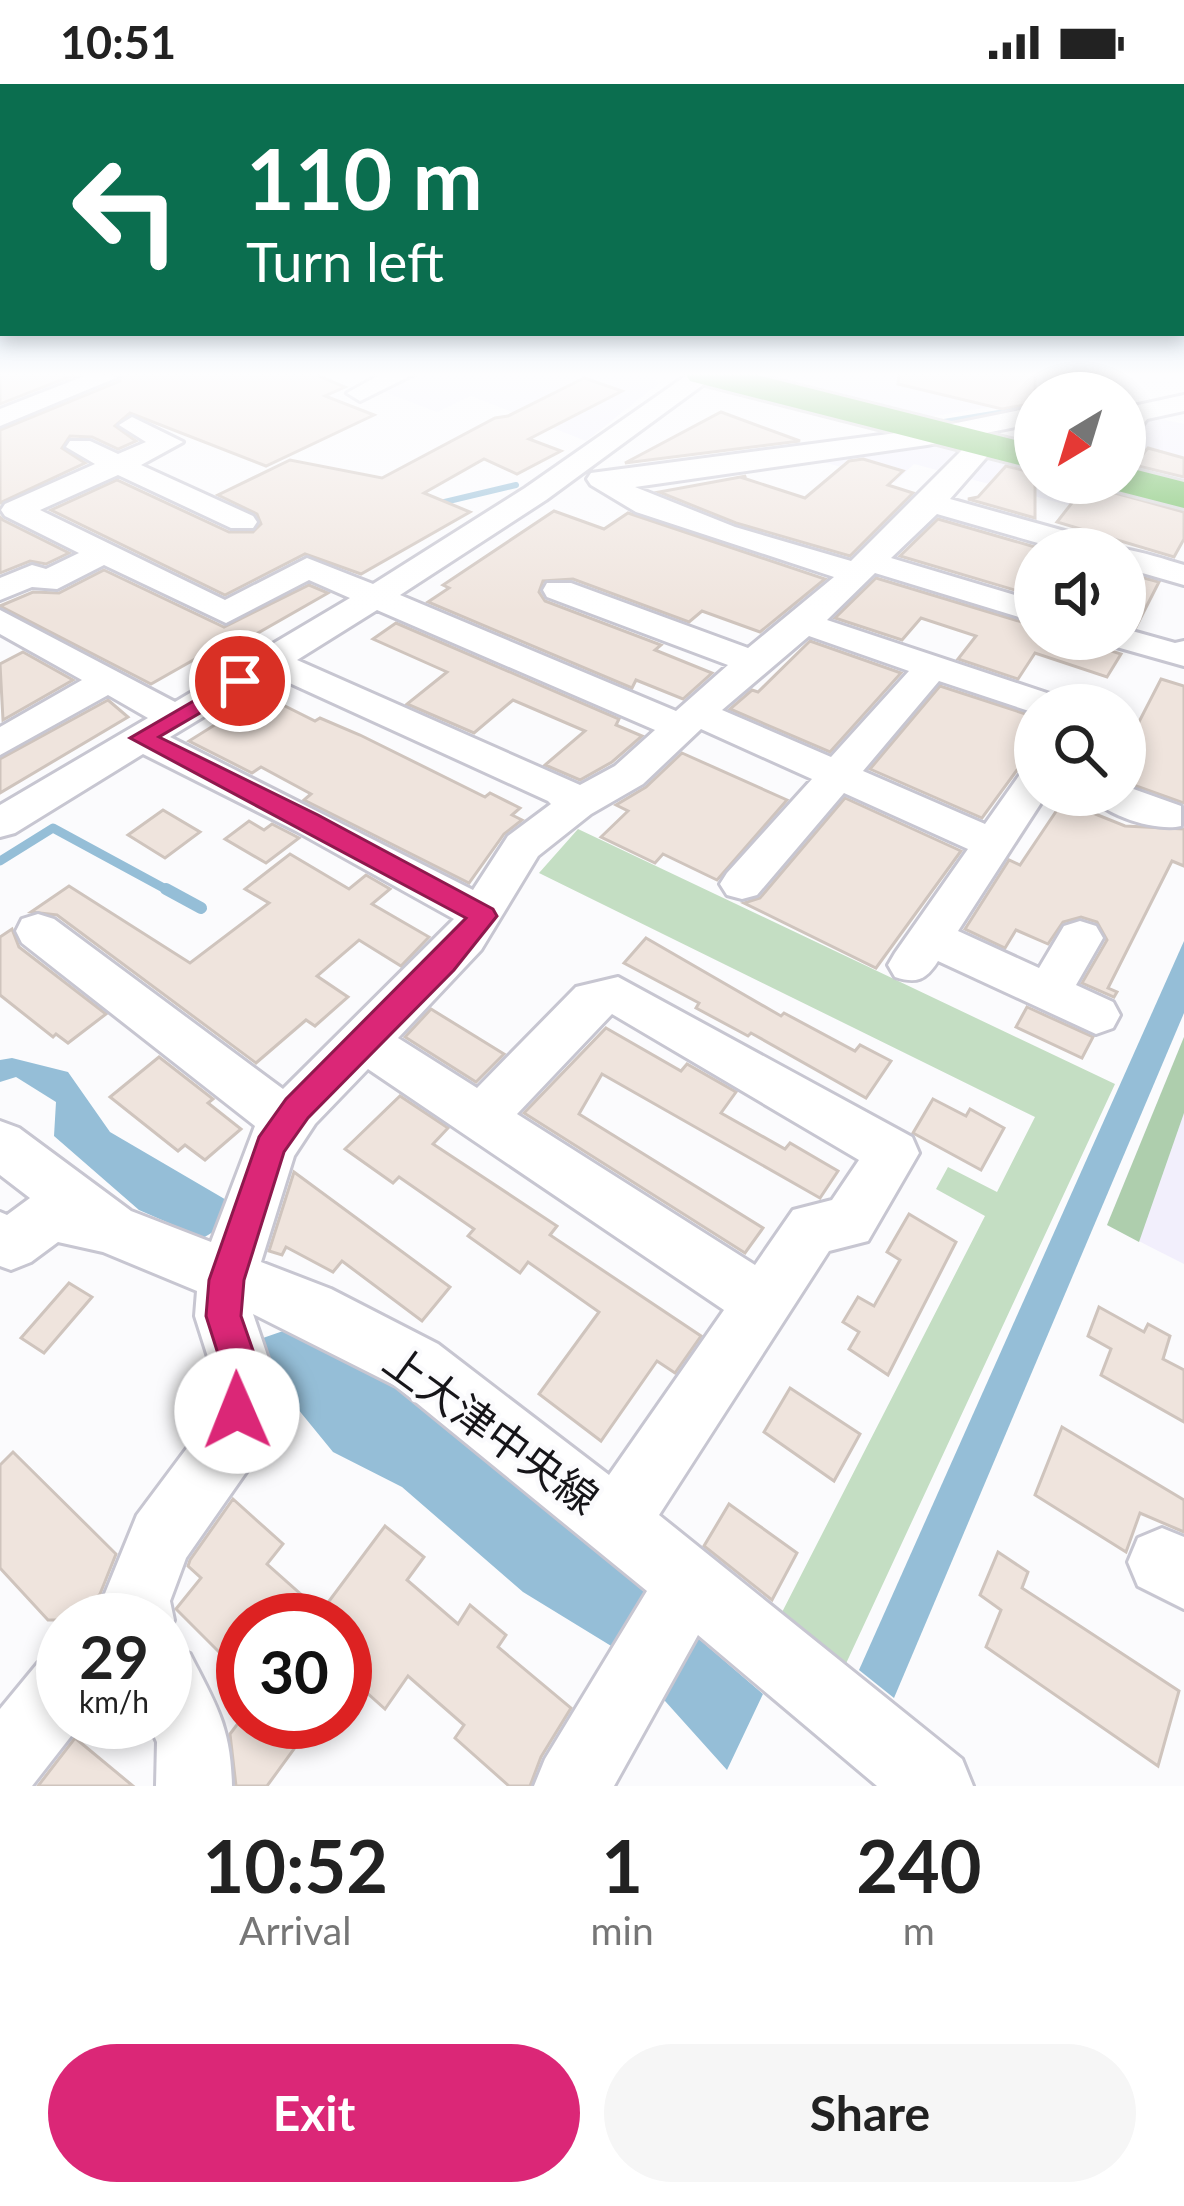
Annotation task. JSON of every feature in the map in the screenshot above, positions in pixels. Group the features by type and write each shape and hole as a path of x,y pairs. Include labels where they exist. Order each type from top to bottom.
{"highway":[{"path":"1146,485 1184,494"}],"street":[{"path":"92,452 242,522"},
{"path":"145,452 16,510 13,520 104,553 226,613 307,568 376,599 837,775 992,843"},
{"path":"0,823 592,476 618,452"},
{"path":"592,476 778,452"},
{"path":"139,1593 160,1538 229,1443 245,1379 224,1316 227,1280 270,1147 288,1122 444,962 483,916 506,866 523,846 577,804 629,775 752,662 804,623 932,503 977,452"},
{"path":"592,476 647,506 724,534 1014,607"},
{"path":"932,503 1020,528"},
{"path":"104,553 46,582 32,574 8,626 108,680 158,728 483,916"},
{"path":"1146,564 1184,574"},
{"path":"559,590 752,662"},
{"path":"804,623 1014,694"},
{"path":"1146,645 1181,656 1184,651"},
{"path":"272,662 562,792 577,804"},
{"path":"742,884 932,667"},
{"path":"0,743 108,680"},
{"path":"1014,812 921,951 1048,993 1096,1015"},
{"path":"38,931 288,1122"},
{"path":"1048,993 1080,938"},
{"path":"481,1118 593,1000 618,995 893,1153 848,1223 813,1228 616,1522"},
{"path":"364,1041 763,1303"},
{"name":"上大津中央線","path":"0,1144 111,1229 227,1280 310,1309 417,1365 616,1522 913,1768"},
{"path":"0,1238 11,1244 51,1215 111,1229"},
{"path":"572,1786 690,1583"},
{"path":"0,1767 36,1722"},
{"path":"192,1735 194,1786"}],"shaded area":[{"path":"982,452 1014,461 1014,491 914,464 895,482 794,454"},
{"path":"1146,452 1184,452 1184,489 1146,479"},
{"path":"1146,495 1184,505 1184,536 1064,504 1146,504"},
{"path":"1184,1037 1184,1264 1107,1225"}],"green space":[{"path":"578,829 1115,1084 843,1670 777,1622 985,1216 936,1189 948,1167 997,1192 1035,1117 539,873"},
{"path":"1184,1037 1184,1113 1139,1242 1107,1225"}],"water":[{"path":"1184,941 1184,1013 894,1698 859,1670"},
{"path":"12,1058 68,1072 110,1132 228,1201 218,1229 203,1238 139,1210 54,1136 56,1102 16,1077 0,1082 0,1060"},
{"path":"286,1330 409,1390 763,1694 727,1770 621,1652 523,1592 402,1487 333,1452 275,1381 260,1339"}],"building":[{"path":"0,452 69,452 85,463 0,503"},
{"path":"231,452 295,452 266,466"},
{"path":"430,452 558,452 517,474 484,459 424,493 470,512 361,574 305,554 225,595 51,510 117,480 229,532 253,532 261,524 257,514 218,495 290,460 382,478"},
{"path":"645,452 709,452 625,463"},
{"path":"1146,452 1184,458 1184,477 1146,468"},
{"path":"863,459 903,471 888,485 913,493 850,556 736,523 659,492 746,476 743,478 805,498 849,461"},
{"path":"1006,466 1014,468 1014,504 1035,504 1035,518 968,499 978,497"},
{"path":"1146,502 1184,512 1184,539 1174,557 1146,549 1146,528 1077,528 1057,522 1071,504"},
{"path":"554,511 604,529 628,513 825,579 760,632 702,611 689,622 573,579 543,581 539,592 545,601 661,645 655,650 712,673 683,699 636,680 632,688 428,602 449,588 443,585"},
{"path":"0,517 69,553 46,564 30,561 0,573"},
{"path":"938,519 1014,541 1014,590 900,556"},
{"path":"104,570 224,627 309,585 328,593 242,642 234,637 151,684 0,606 33,592 59,593"},
{"path":"876,578 1014,620 1014,660 1030,660 1018,679 958,659 976,636 921,618 902,640 835,618"},
{"path":"1146,579 1159,582 1146,607"},
{"path":"396,623 619,719 616,725 642,736 612,762 580,780 545,765 585,731 513,700 474,733 407,704 447,672 373,639"},
{"path":"810,641 901,673 830,752 730,709 752,690 758,692"},
{"path":"23,652 73,680 3,720 0,664"},
{"path":"1056,660 1117,660 1107,677"},
{"path":"1161,679 1184,686 1184,803 1146,789 1146,708"},
{"path":"940,686 1014,710 1014,774 982,818 870,769"},
{"path":"271,699 315,721 320,718 360,735 485,797 490,793 520,808 512,815 522,820 504,834 469,883 304,800 311,794 261,767 252,773 189,741 229,716 237,722"},
{"path":"108,700 128,717 0,793 0,759"},
{"path":"682,753 787,800 717,880 663,854 655,863 601,837 628,811 616,805 646,787"},
{"path":"845,798 961,851 876,968 744,903 760,898"},
{"path":"163,810 200,832 165,858 128,835"},
{"path":"1053,816 1100,816 1125,826 1184,829 1184,866 1172,861 1108,988 1117,992 1114,997 1082,983 1107,940 1097,922 1081,917 1063,922 1048,944 1016,930 1005,948 965,929 1009,860 1020,865"},
{"path":"249,821 264,830 272,824 299,838 266,863 225,839"},
{"path":"290,854 349,889 366,875 390,889 372,904 429,937 401,966 359,940 317,976 348,997 315,1026 306,1020 256,1063 57,915 31,912 69,886 190,963 269,903 245,889"},
{"path":"12,929 19,947 106,1014 68,1043 56,1034 53,1037 0,995 0,937"},
{"path":"646,938 781,1016 784,1013 855,1051 860,1045 891,1061 866,1098 751,1033 748,1036 696,1008 699,1003 624,963"},
{"path":"1027,1007 1093,1037 1082,1058 1016,1027"},
{"path":"431,1009 504,1054 476,1082 405,1037"},
{"path":"606,1028 681,1071 687,1064 736,1092 721,1113 785,1149 790,1143 838,1171 820,1198 602,1074 579,1114 763,1228 745,1253 524,1113"},
{"path":"159,1057 213,1099 208,1103 241,1129 205,1160 185,1145 178,1151 110,1097"},
{"path":"400,1096 448,1128 433,1144 557,1226 550,1235 701,1336 675,1373 657,1361 601,1441 539,1394 599,1312 528,1262 520,1273 468,1236 474,1229 399,1177 393,1183 345,1149"},
{"path":"933,1099 966,1116 970,1109 1004,1128 981,1170 913,1133"},
{"path":"294,1172 450,1287 422,1321 342,1261 333,1272 286,1247 282,1255 269,1251"},
{"path":"909,1214 956,1242 888,1375 849,1349 859,1332 843,1322 858,1297 874,1306 900,1260 887,1252"},
{"path":"69,1283 92,1297 44,1353 21,1338"},
{"path":"1099,1307 1144,1332 1148,1324 1170,1336 1163,1359 1184,1370 1184,1422 1101,1375 1111,1349 1088,1336"},
{"path":"790,1388 860,1434 834,1481 764,1432"},
{"path":"1062,1427 1184,1500 1184,1532 1140,1513 1126,1552 1035,1495"},
{"path":"13,1452 116,1554 100,1593 36,1593 36,1607 0,1568 0,1465"},
{"path":"233,1499 283,1544 267,1564 300,1593 216,1593 216,1649 192,1625 189,1593 201,1578 188,1566"},
{"path":"729,1504 797,1553 772,1600 704,1546"},
{"path":"385,1526 424,1557 407,1580 458,1624 470,1605 506,1635 498,1647 571,1708 541,1757 530,1786 509,1786 455,1738 464,1725 408,1676 385,1709 372,1697 372,1593 335,1593"},
{"path":"998,1552 1028,1572 1022,1588 1179,1691 1158,1766 986,1647 1001,1610 980,1595"},
{"path":"67,1749 88,1749 133,1786 38,1786"},
{"path":"232,1749 294,1749 267,1786 236,1786"}],"waterway":[{"path":"432,505 516,485"},
{"path":"0,861 53,828 171,892"},
{"path":"166,889 201,908"}],"route":[{"path":"237,1411 245,1379 224,1316 227,1280 270,1147 297,1108 444,962 483,916 310,820 141,738 240,681"}]}
